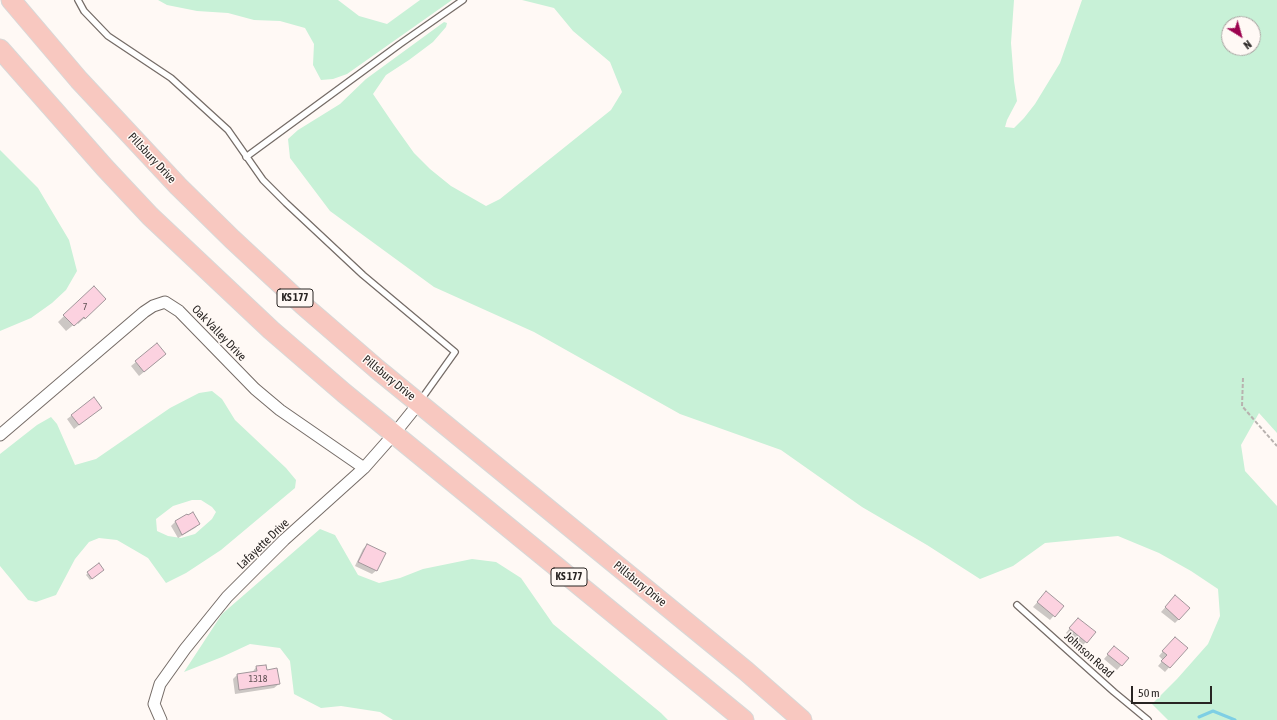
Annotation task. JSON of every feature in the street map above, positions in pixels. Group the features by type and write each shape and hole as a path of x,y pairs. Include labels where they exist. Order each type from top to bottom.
{"highway":[{"name":"Pillsbury Drive","path":"11,0 74,74 178,186 226,234 303,305 377,369 746,671 802,720"},
{"name":"KS 177","path":"0,49 105,168 155,221 271,330 344,393 744,720"}],"street":[{"name":"Oak Valley Drive","path":"0,436 144,312 152,306 165,302 180,311 255,389 280,410 364,468"},
{"name":"Lafayette Drive","path":"161,720 154,704 160,684 189,643 232,592 284,540 364,468 394,434 419,402"}],"lane":[{"path":"78,0 84,11 108,36 172,78 228,130 263,180 291,208 363,275 455,352 419,402"},
{"path":"246,157 400,44 463,0"},
{"name":"Johnson Road","path":"1018,605 1114,692 1148,720"}],"path":[{"path":"1243,378 1242,406 1277,446"}],"green space":[{"path":"158,0 338,0 359,16 387,24 420,0 452,0 347,74 333,79 321,80 313,65 314,44 305,28 280,21 254,20 228,13 197,11 167,5"},
{"path":"522,0 1014,0 1011,43 1017,101 1005,127 1014,128 1035,104 1060,63 1082,0 1277,0 1277,433 1259,413 1241,445 1245,471 1277,506 1277,720 1168,720 1152,704 1177,679 1208,644 1220,616 1218,589 1191,571 1159,553 1118,536 1045,543 1013,566 980,579 927,545 862,507 781,450 680,414 534,332 434,287 330,211 290,158 288,139 298,130 340,104 366,79 444,22 447,23 446,27 433,42 386,75 373,94 414,153 430,169 451,186 486,206 500,199 611,110 622,92 610,62 573,31 554,8"},
{"path":"0,150 38,188 69,240 77,271 66,290 52,303 31,318 0,331"},
{"path":"212,391 222,399 235,420 286,468 296,480 295,488 221,550 186,573 166,583 148,558 117,540 99,538 89,542 75,559 56,595 36,602 28,600 0,566 0,454 37,425 51,417 57,424 75,465 96,459 170,408 199,393","holes":["192,500 201,500 212,507 216,512 212,519 195,534 181,538 168,536 157,531 156,519 173,506"]},
{"path":"320,529 335,535 358,575 379,583 400,578 423,569 472,559 496,562 521,578 553,624 668,720 393,720 380,712 341,706 321,708 294,694 290,661 280,648 250,644 184,672 222,614"}],"building":[{"path":"94,286 106,299 85,319 84,317 74,326 63,315"},
{"path":"157,343 166,354 144,372 135,361"},
{"path":"94,397 102,408 79,425 71,415"},
{"path":"193,512 200,524 182,535 175,521"},
{"path":"367,544 386,553 377,571 358,562"},
{"path":"99,563 104,570 92,579 87,572"},
{"path":"1046,591 1064,606 1055,617 1037,602"},
{"path":"1175,595 1190,608 1179,620 1165,607"},
{"path":"1078,618 1096,632 1087,643 1069,628"},
{"path":"1175,637 1188,648 1170,668 1161,661 1167,655 1162,651"},
{"path":"1114,646 1129,658 1122,666 1107,654"},
{"path":"266,665 267,670 277,668 280,684 239,690 237,674 257,671 256,666"}],"waterway":[{"path":"1199,717 1213,711 1235,720"}]}
